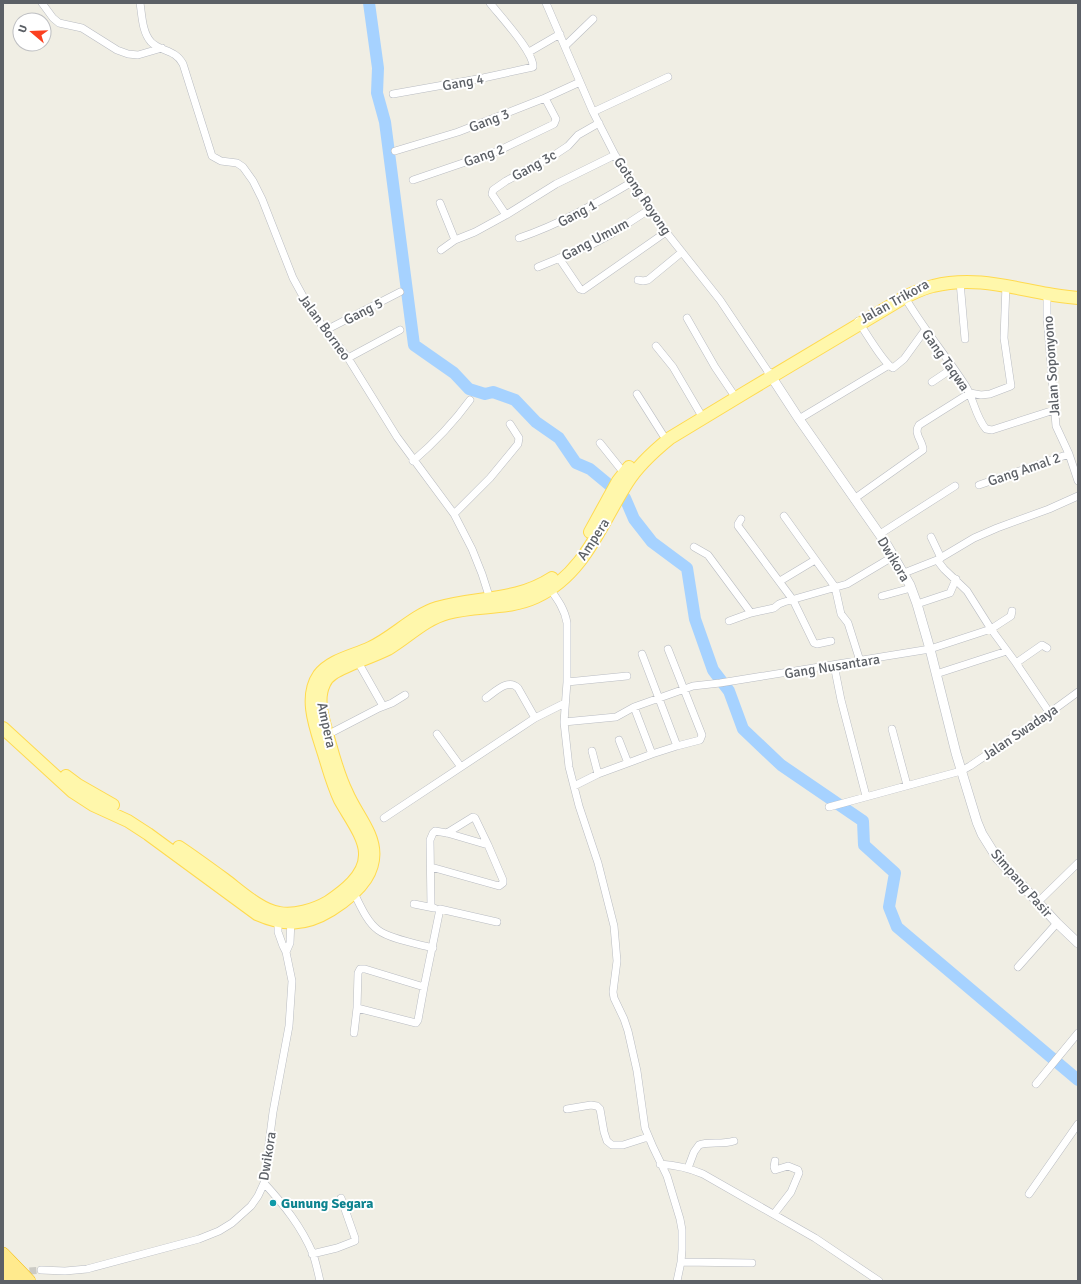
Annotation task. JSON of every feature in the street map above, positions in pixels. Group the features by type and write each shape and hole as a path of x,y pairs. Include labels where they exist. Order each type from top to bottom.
{"highway":[{"path":"3,1254 29,1281"},
{"path":"3,1270 14,1281"}],"main road":[{"name":"Jalan Trikora","path":"770,375 931,280 951,275 987,275 1078,291"},
{"name":"Jalan Trikora","path":"904,295 933,286 960,282 979,282 1006,285 1047,294 1078,298"},
{"name":"Ampera","path":"622,480 635,472 659,447 670,438 734,396 770,375"},
{"name":"Ampera","path":"291,918 319,906 347,888 359,874 365,856 362,842 333,783 312,710 313,689 318,677 327,668 339,660 383,642 427,612 445,606 550,589 568,573 586,553 599,533 611,502 622,480 649,446 663,435 700,413 734,396"},
{"name":"Ampera","path":"3,728 73,792 93,804 128,821 167,847 249,909 268,919 320,916 354,893 367,876 374,858 369,835 346,792 327,735 321,705 321,696 324,684 331,675 388,649 425,623 437,617 449,612 516,604 535,592 542,584 552,578 574,556 611,502"},
{"name":"Ampera","path":"3,719 78,785 142,820 278,918"}],"street":[{"path":"42,3 53,18 59,23 82,28 117,50 128,54 138,55 162,48"},
{"name":"Jalan Borneo","path":"140,3 143,25 150,41 155,45 177,55 183,64 212,156 221,161 237,163 253,181 262,199 293,278 305,300 348,358 414,461 454,514 472,549 490,599"},
{"path":"490,3 528,52 560,34"},
{"name":"Gotong Royong","path":"546,3 593,112 632,182 666,232 720,300 770,375"},
{"path":"565,46 593,19"},
{"name":"Gang 4","path":"394,94 532,68 533,64 528,52"},
{"path":"593,112 668,76"},
{"name":"Gang 3","path":"394,151 458,132 545,98 580,82"},
{"name":"Gang 2","path":"413,180 498,151 556,123 556,119 545,98"},
{"name":"Gang 3c","path":"506,215 492,194 493,190 506,181 556,154 568,146 578,135 599,123"},
{"path":"441,250 455,240 475,232 506,215 556,184 616,155"},
{"name":"Gang 1","path":"519,238 586,210 632,182"},
{"path":"440,203 455,240"},
{"name":"Gang Umum","path":"538,266 589,246 610,235 650,209"},
{"path":"559,258 580,289 583,290 666,232"},
{"path":"638,280 648,280 682,252"},
{"path":"960,282 965,339"},
{"path":"854,499 923,450 923,444 916,430 919,425 970,393 981,395 990,394 1011,386 1004,338 1006,285"},
{"name":"Gang 5","path":"326,330 400,292"},
{"name":"Jalan Soponyono","path":"1047,294 1047,317 1056,426 1069,454 1078,481"},
{"name":"Gang Taqwa","path":"904,295 925,330 970,393 980,420 986,429 1054,410"},
{"path":"687,318 715,367 734,396"},
{"path":"859,322 889,365 893,368 904,359 925,330"},
{"path":"348,358 400,330"},
{"path":"656,346 673,367 700,413"},
{"path":"799,419 889,365"},
{"path":"932,382 953,368"},
{"name":"Dwikora","path":"770,375 854,499 880,534 904,573 918,604 961,771"},
{"path":"637,394 663,435"},
{"path":"414,461 431,446 470,400"},
{"path":"454,514 490,478 518,444 518,438 510,424"},
{"path":"600,443 622,480"},
{"name":"Gang Amal 2","path":"979,485 1069,454"},
{"path":"880,534 955,486"},
{"path":"904,573 939,559 974,538 1078,496"},
{"path":"784,516 835,587 841,614 848,623 860,661"},
{"path":"741,519 738,526 793,600 814,643 817,644 831,641"},
{"path":"930,537 944,569 967,590 990,629 1016,663 1049,712"},
{"path":"694,547 708,555 751,613"},
{"path":"728,621 751,613 774,608 779,604 847,584 894,556"},
{"path":"780,581 815,560"},
{"path":"918,604 950,593 956,579"},
{"path":"882,596 911,588"},
{"path":"550,589 562,606 566,615 567,682 564,722 566,744 579,806 602,876 614,926 617,961 613,986 614,998 628,1031 637,1071 643,1119 648,1137 667,1176 680,1219 682,1239 681,1262 676,1281"},
{"name":"Gang Nusantara","path":"564,722 616,717 634,707 697,685 730,682 930,650 990,629 1011,616 1012,612"},
{"path":"1016,663 1042,645 1047,648"},
{"path":"574,786 598,774 652,754 700,740 702,738 685,689 668,650"},
{"path":"936,674 1007,651"},
{"path":"642,654 677,746"},
{"path":"358,662 383,706"},
{"path":"834,666 840,700 866,796"},
{"path":"567,682 626,676"},
{"path":"486,698 505,685 514,685 518,688 535,718"},
{"name":"Jalan Swadaya","path":"829,807 961,771 1078,692"},
{"path":"327,735 405,695"},
{"path":"384,818 535,718 565,703"},
{"path":"634,707 652,754"},
{"path":"892,729 907,785"},
{"path":"437,734 461,767"},
{"path":"619,740 628,763"},
{"path":"592,751 598,774"},
{"name":"Simpang Pasir","path":"961,771 977,822 988,844 998,858 1057,923 1078,943"},
{"path":"431,866 501,886 503,880 476,818 473,816 447,833"},
{"path":"431,907 430,840 433,833 435,831 447,833 488,845"},
{"path":"1038,902 1078,863"},
{"path":"354,893 364,912 379,930 408,942 432,948"},
{"path":"414,904 497,922"},
{"path":"357,1008 416,1023 418,1020 440,909"},
{"name":"Dwikora","path":"41,1270 65,1271 87,1269 199,1239 219,1231 244,1213 258,1196 264,1183 276,1099 289,1026 292,981 286,952 278,932 278,918"},
{"name":"Dwikora","path":"286,952 290,943 291,918"},
{"path":"1018,967 1057,923"},
{"path":"354,1032 357,1008 358,973 361,969 424,987"},
{"path":"1036,1084 1078,1033"},
{"path":"567,1110 591,1105 598,1106 607,1141 612,1145 622,1145 648,1137"},
{"path":"1029,1194 1078,1124"},
{"path":"688,1168 694,1152 699,1145 734,1141"},
{"path":"774,1214 791,1192 799,1173 798,1170 788,1166 775,1170 775,1161"},
{"path":"660,1164 673,1164 703,1174 815,1238 879,1281"},
{"path":"264,1183 291,1214 312,1254 320,1281"},
{"path":"312,1254 352,1243 356,1239 341,1198"},
{"path":"681,1262 752,1263"}],"waterway":[{"path":"369,3 378,68 377,93 385,122 414,345 454,373 469,389 485,394 493,392 515,400 536,422 559,438 576,463 590,469 625,498 634,519 652,542 687,568 695,619 713,670 729,691 743,729 781,765 863,821 864,845 895,873 889,907 897,927 1078,1080"}],"tunnel":[{"path":"19,1272 41,1270"}],"place":[{"name":"Gunung Segara","path":"273,1203"}]}
